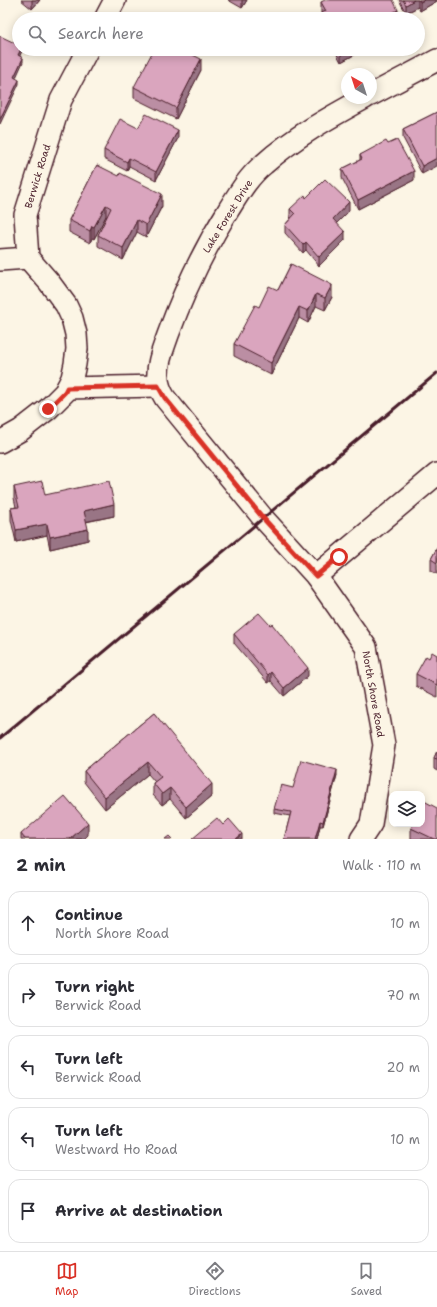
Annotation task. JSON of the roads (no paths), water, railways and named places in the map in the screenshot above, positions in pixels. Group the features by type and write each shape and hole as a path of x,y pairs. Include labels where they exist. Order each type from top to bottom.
{"street":[{"path":"109,12 115,0"},
{"name":"Berwick Road","path":"28,258 25,234 25,215 31,193 61,100 84,56"},
{"path":"377,92 437,60"},
{"name":"Lake Forest Drive","path":"158,386 160,358 179,305 214,233 248,180 263,164 302,136 354,104"},
{"path":"0,260 28,258 50,282 66,305 72,318 76,334 77,349 72,378 65,392 48,409 21,430 0,442"},
{"path":"67,388 158,386 165,398 263,518 316,576 437,474"},
{"name":"North Shore Road","path":"316,576 366,647 384,744 370,824 362,839"}],"railway":[{"path":"0,738 437,373"}]}
